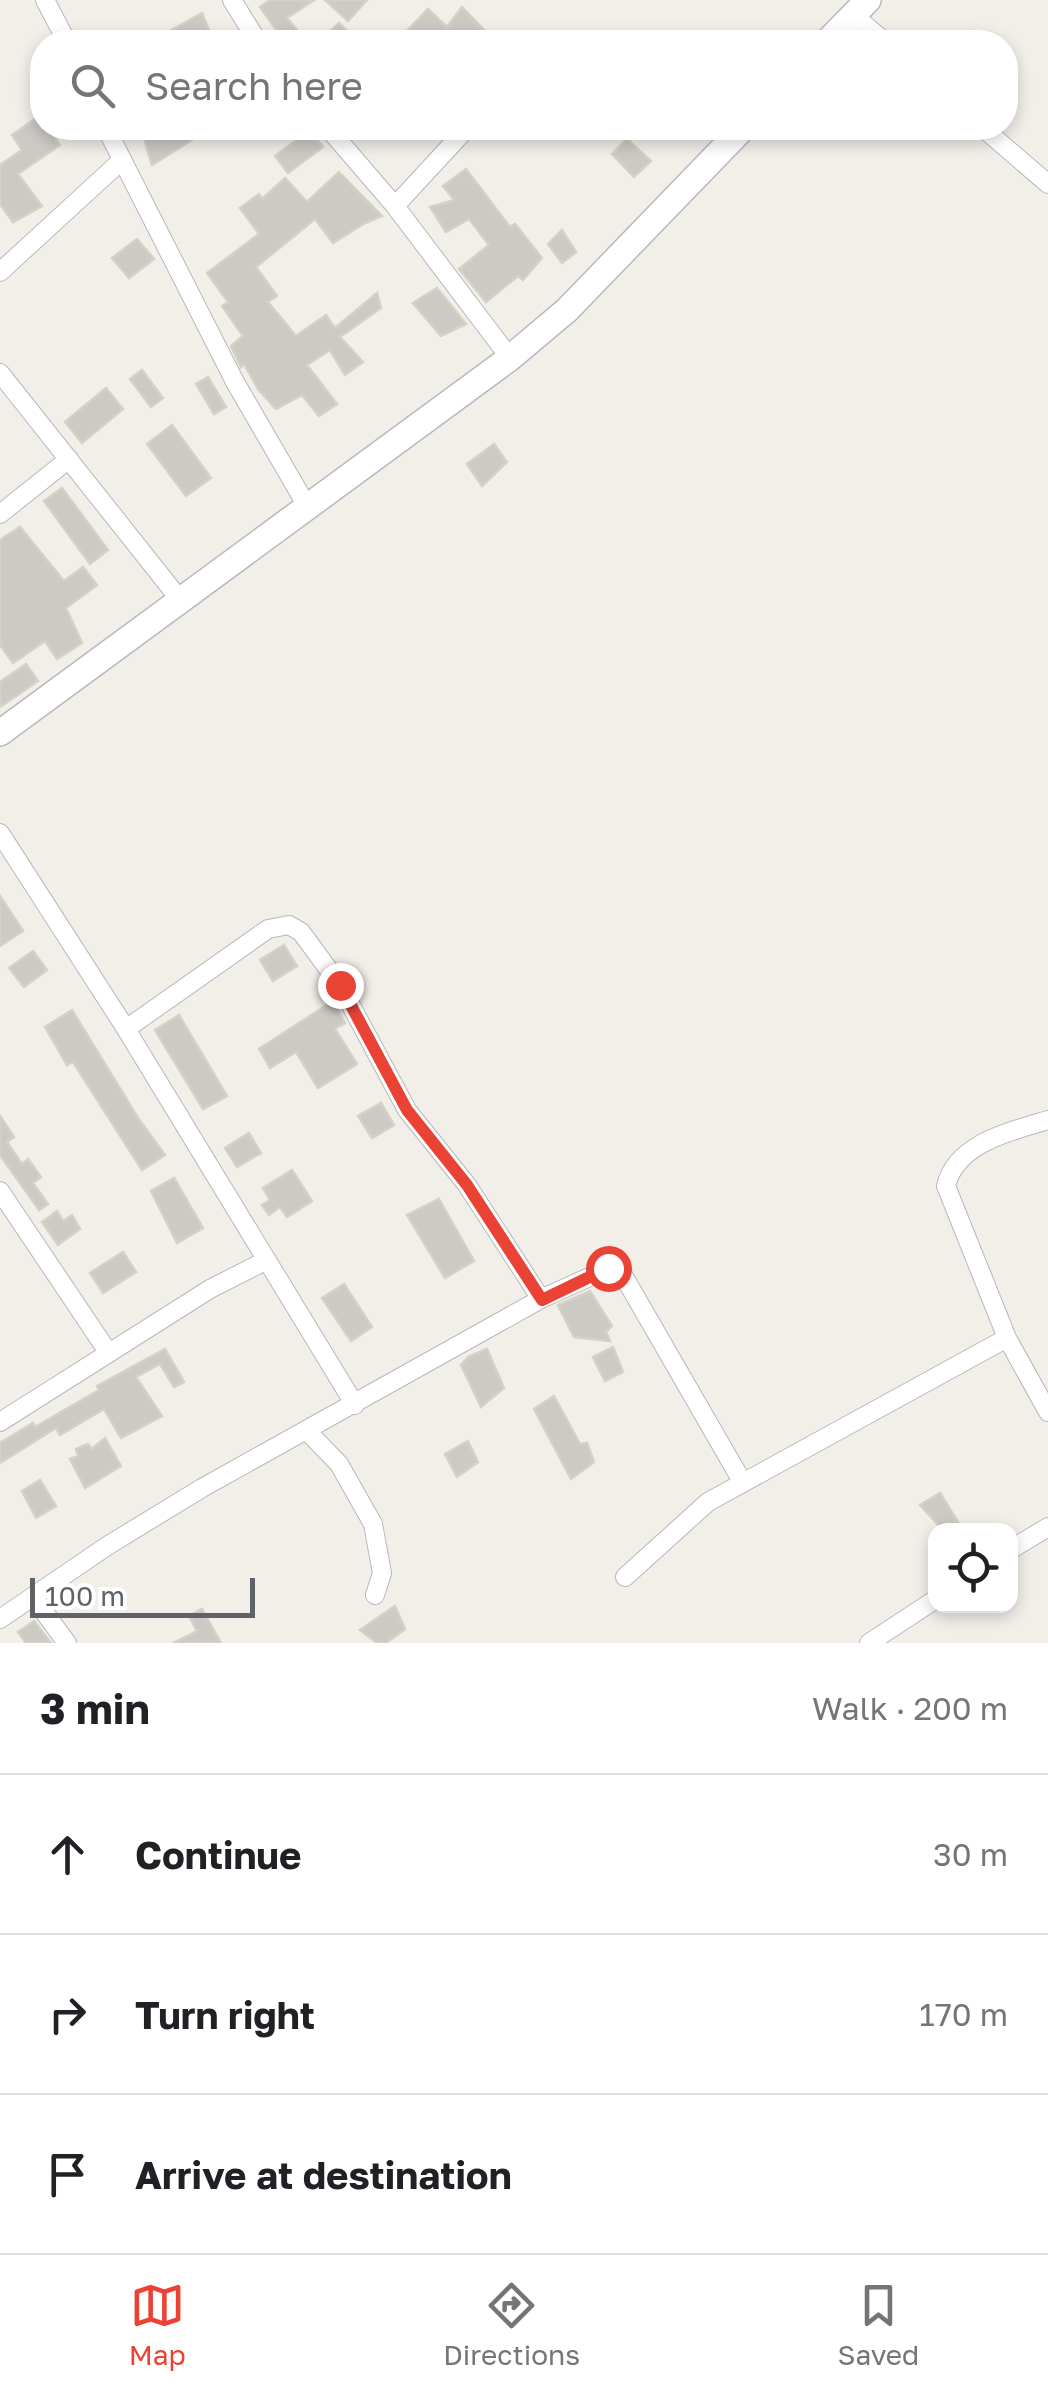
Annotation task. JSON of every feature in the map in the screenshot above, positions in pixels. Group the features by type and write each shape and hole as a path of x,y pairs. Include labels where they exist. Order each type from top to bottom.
{"street":[{"path":"45,0 61,30"},
{"path":"232,0 251,30"},
{"path":"839,30 861,8 877,30"},
{"path":"111,140 235,382 308,508"},
{"path":"338,140 395,206 510,358"},
{"path":"395,206 456,140"},
{"path":"0,733 510,358 593,284 731,140"},
{"path":"1000,140 1044,172"},
{"path":"0,272 121,161"},
{"path":"0,373 181,601"},
{"path":"0,514 69,459"},
{"path":"0,833 126,1029 355,1406"},
{"path":"126,1029 268,929 289,925 301,932 340,985 407,1110 467,1185 542,1300"},
{"path":"1048,1120 1007,1132 973,1150 952,1168 946,1186 1007,1338 1048,1412"},
{"path":"4,1203 108,1352"},
{"path":"0,1422 210,1289 267,1260"},
{"path":"0,1619 155,1517 542,1300 608,1268 623,1275 743,1483"},
{"path":"625,1576 708,1502 1007,1338"},
{"path":"306,1430 339,1464 373,1524 382,1573 375,1595"},
{"path":"1018,1545 1048,1527"},
{"path":"33,1597 67,1643"},
{"path":"870,1643 928,1604"}],"building":[{"path":"270,0 314,0 287,18 297,30 276,30 260,7"},
{"path":"325,0 367,0 348,21"},
{"path":"462,7 484,30 408,30 428,9 447,27"},
{"path":"202,13 209,30 172,30"},
{"path":"30,122 30,140 56,140 60,145 18,174 42,206 13,222 0,204 0,165 22,150 12,135"},
{"path":"145,140 192,140 152,165"},
{"path":"297,140 318,140 323,147 288,173 275,156"},
{"path":"628,140 651,161 634,177 612,154"},
{"path":"466,169 510,227 515,224 542,258 523,280 518,276 486,302 459,269 489,245 469,219 446,232 430,207 454,200 443,186"},
{"path":"339,172 382,216 333,243 315,219 256,267 277,296 268,302 296,336 326,315 335,328 377,293 381,308 340,337 363,362 345,375 330,350 307,365 337,404 319,416 302,395 276,409 258,389 244,364 241,367 231,346 243,336 222,306 228,302 207,273 259,234 240,208 259,194 262,199 285,178 307,202"},
{"path":"562,230 576,252 562,263 548,244"},
{"path":"137,239 154,259 129,278 112,258"},
{"path":"437,288 466,324 441,336 413,303"},
{"path":"142,370 163,398 151,407 130,379"},
{"path":"208,377 226,407 214,414 196,384"},
{"path":"106,388 123,409 82,443 65,422"},
{"path":"172,425 211,478 186,496 147,444"},
{"path":"494,444 507,462 482,486 467,464"},
{"path":"62,488 108,550 90,564 44,501"},
{"path":"20,527 64,581 83,567 97,585 66,608 82,643 57,659 45,641 13,663 0,645 0,540"},
{"path":"26,664 38,681 0,707 0,682"},
{"path":"0,896 23,931 0,946"},
{"path":"284,945 297,966 273,981 260,960"},
{"path":"33,951 47,970 24,987 9,968"},
{"path":"333,1001 345,1023 335,1029 357,1064 318,1088 296,1052 270,1068 259,1049"},
{"path":"72,1010 165,1155 142,1170 73,1062 67,1065 45,1027"},
{"path":"179,1015 227,1096 203,1109 155,1030"},
{"path":"381,1103 394,1125 372,1138 358,1116"},
{"path":"0,1116 14,1137 7,1142 22,1164 28,1159 41,1177 33,1183 48,1204 39,1210 0,1155"},
{"path":"249,1133 261,1153 237,1167 225,1148"},
{"path":"292,1170 312,1201 287,1217 280,1207 269,1215 262,1205 270,1200 263,1188"},
{"path":"174,1178 203,1228 177,1243 151,1191"},
{"path":"439,1199 474,1261 445,1278 407,1215"},
{"path":"57,1211 63,1221 72,1215 80,1229 58,1245 42,1222"},
{"path":"123,1252 136,1272 103,1293 90,1273"},
{"path":"344,1284 372,1327 351,1341 322,1298"},
{"path":"590,1291 612,1326 606,1332 610,1341 574,1337 558,1305"},
{"path":"613,1347 623,1372 605,1381 593,1357"},
{"path":"165,1349 184,1382 174,1387 160,1364 136,1377 162,1416 121,1438 104,1409 60,1435 56,1428 0,1463 0,1443 33,1423 35,1427 99,1390 97,1386"},
{"path":"487,1349 504,1388 481,1407 461,1365 468,1357"},
{"path":"554,1396 580,1444 587,1443 594,1462 571,1479 534,1409"},
{"path":"105,1438 121,1466 85,1488 70,1459 78,1456 76,1449 88,1444 92,1449"},
{"path":"468,1441 478,1462 457,1477 445,1454"},
{"path":"40,1480 56,1506 36,1518 22,1491"},
{"path":"940,1493 958,1522 937,1523 920,1505"},
{"path":"395,1606 405,1629 386,1643 377,1643 360,1630"},
{"path":"202,1609 221,1643 173,1643 197,1631 189,1616"},
{"path":"34,1621 51,1643 26,1643 18,1632"}],"route":[{"path":"340,985 407,1110 467,1185 542,1300 608,1268"}]}
